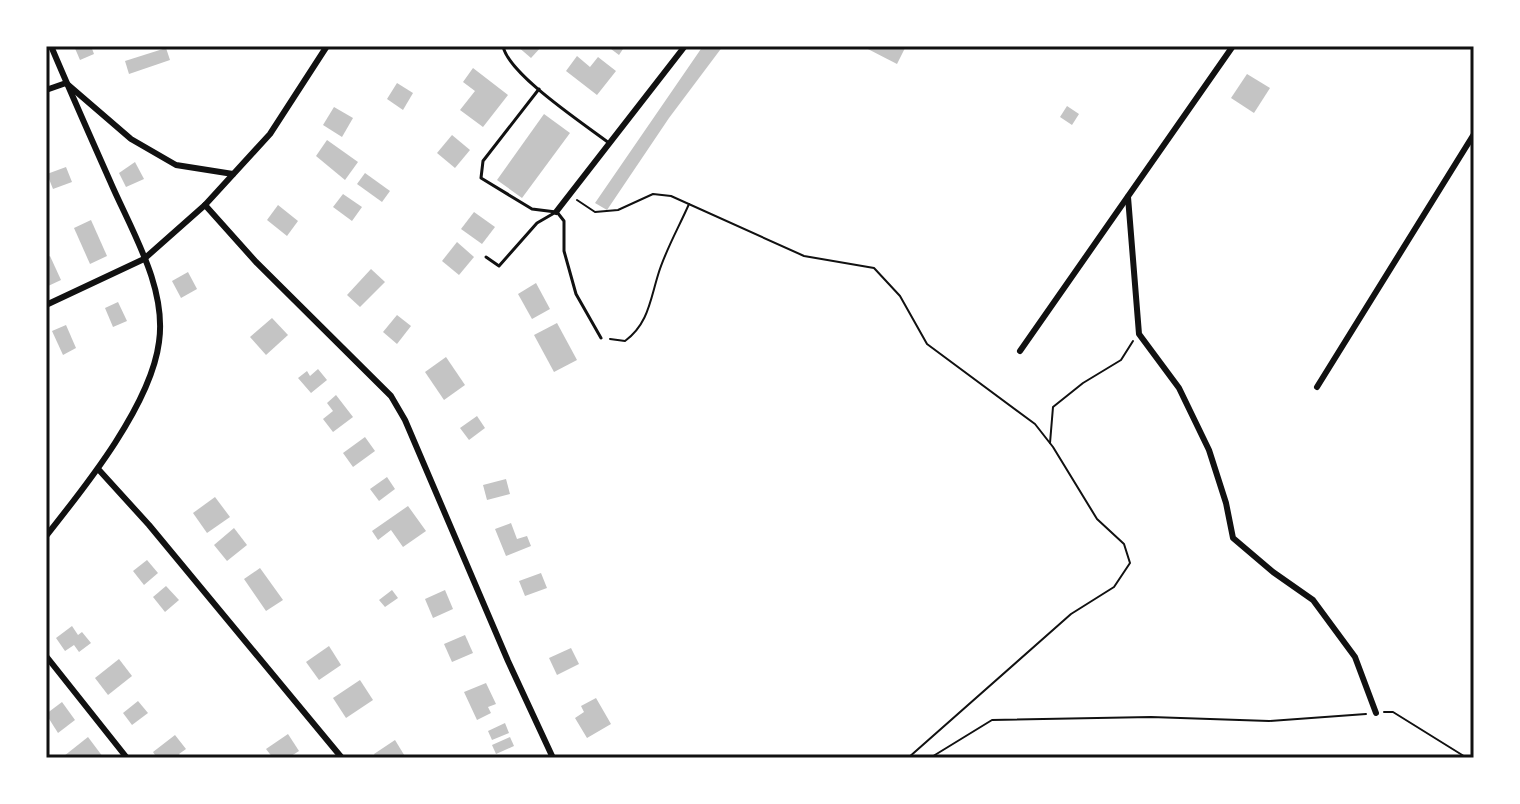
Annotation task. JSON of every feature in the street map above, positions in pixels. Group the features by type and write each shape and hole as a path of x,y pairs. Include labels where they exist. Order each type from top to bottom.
{"street":[{"path":"46,536 99,470 142,392 154,365 161,322 144,259 51,46"},
{"path":"46,305 144,259 205,205 270,134 327,46"},
{"path":"556,212 685,46"},
{"path":"1020,351 1233,46"},
{"path":"46,90 66,83"},
{"path":"66,83 131,139 176,165 233,174"},
{"path":"1317,387 1474,134"},
{"path":"1128,197 1139,334 1179,388 1209,450 1226,503 1233,538 1313,600 1355,657 1376,713"},
{"path":"205,205 256,262 391,396 405,420 553,758"},
{"path":"99,470 149,525 342,758"},
{"path":"46,656 127,758"}],"lane":[{"path":"503,46 504,53 519,74 609,143"},
{"path":"539,89 483,161 481,178 532,209 556,212 564,221 564,251 576,294 601,338"},
{"path":"486,257 499,266 537,223 556,212"}],"path":[{"path":"569,195 595,212 618,210 653,194 671,196 804,256 874,268 900,296 927,344 1035,424 1097,519 1124,544 1130,563 1114,587 1071,614 908,758"},
{"path":"601,338 625,341 638,331 653,300 658,274 689,204"},
{"path":"1050,443 1053,407 1083,383 1121,360 1139,334"},
{"path":"930,758 992,720 1151,717 1269,721 1393,712 1467,758"}],"building":[{"path":"74,46 91,46 94,54 80,60"},
{"path":"517,46 542,46 531,58"},
{"path":"607,46 625,46 619,55"},
{"path":"703,46 723,46 669,118 607,210 595,203"},
{"path":"862,46 906,46 897,64"},
{"path":"166,48 170,60 129,74 125,61"},
{"path":"577,56 590,67 598,57 616,71 597,95 566,71"},
{"path":"473,68 508,95 483,127 460,110 475,91 463,82"},
{"path":"1247,74 1270,88 1254,113 1231,98"},
{"path":"397,83 413,93 403,110 387,99"},
{"path":"1067,106 1079,114 1072,125 1060,117"},
{"path":"334,107 353,118 342,137 323,125"},
{"path":"544,114 570,133 522,198 497,180"},
{"path":"452,135 470,150 455,168 437,153"},
{"path":"327,140 358,162 345,180 316,156"},
{"path":"135,162 144,179 126,187 119,173"},
{"path":"66,167 72,182 53,189 47,174"},
{"path":"365,173 390,191 382,202 357,184"},
{"path":"343,194 362,207 352,221 333,207"},
{"path":"278,205 298,221 287,236 267,220"},
{"path":"474,212 495,227 482,244 461,229"},
{"path":"91,220 107,256 90,264 74,228"},
{"path":"457,242 474,257 459,275 442,261"},
{"path":"50,256 61,280 46,287 46,258"},
{"path":"371,269 385,282 360,307 347,295"},
{"path":"188,272 197,289 181,298 172,281"},
{"path":"536,283 550,309 532,319 518,294"},
{"path":"118,302 127,321 113,327 105,308"},
{"path":"397,315 411,326 397,344 383,332"},
{"path":"272,318 288,335 266,355 250,337"},
{"path":"557,323 577,360 554,372 534,335"},
{"path":"66,325 76,348 63,355 52,331"},
{"path":"446,357 465,385 444,400 425,372"},
{"path":"318,369 327,380 311,393 298,378 307,371 310,376"},
{"path":"336,395 353,417 333,432 323,419 333,411 327,403"},
{"path":"477,416 485,428 469,440 460,428"},
{"path":"365,437 375,451 353,467 343,453"},
{"path":"387,477 395,489 379,501 370,489"},
{"path":"506,479 510,494 487,500 483,485"},
{"path":"215,497 230,517 207,533 193,513"},
{"path":"408,506 426,531 403,547 391,530 378,540 372,531"},
{"path":"511,523 517,539 527,536 531,546 506,556 495,529"},
{"path":"234,528 247,545 227,561 214,545"},
{"path":"147,560 158,573 144,585 133,571"},
{"path":"260,568 283,600 266,611 244,579"},
{"path":"541,573 547,588 525,596 519,581"},
{"path":"166,586 179,600 165,612 153,597"},
{"path":"392,590 398,598 385,607 379,600"},
{"path":"445,590 453,609 433,618 425,599"},
{"path":"72,626 78,635 82,632 91,643 79,652 74,645 65,651 56,638"},
{"path":"465,635 473,653 452,662 444,644"},
{"path":"329,646 341,665 319,680 306,662"},
{"path":"571,648 579,664 557,675 549,658"},
{"path":"119,659 132,676 108,695 95,678"},
{"path":"360,680 373,700 346,718 333,698"},
{"path":"486,683 496,704 488,707 491,713 477,720 464,692"},
{"path":"596,698 611,724 587,738 575,718 584,712 581,706"},
{"path":"138,701 148,713 132,725 123,713"},
{"path":"62,702 75,720 58,733 46,714"},
{"path":"505,723 509,733 492,740 488,731"},
{"path":"288,734 299,751 288,758 273,758 266,749"},
{"path":"175,735 186,749 179,754 182,758 157,758 153,752"},
{"path":"88,737 103,757 64,756"},
{"path":"510,737 514,746 496,754 492,745"},
{"path":"395,740 406,758 376,758 374,754"}]}
